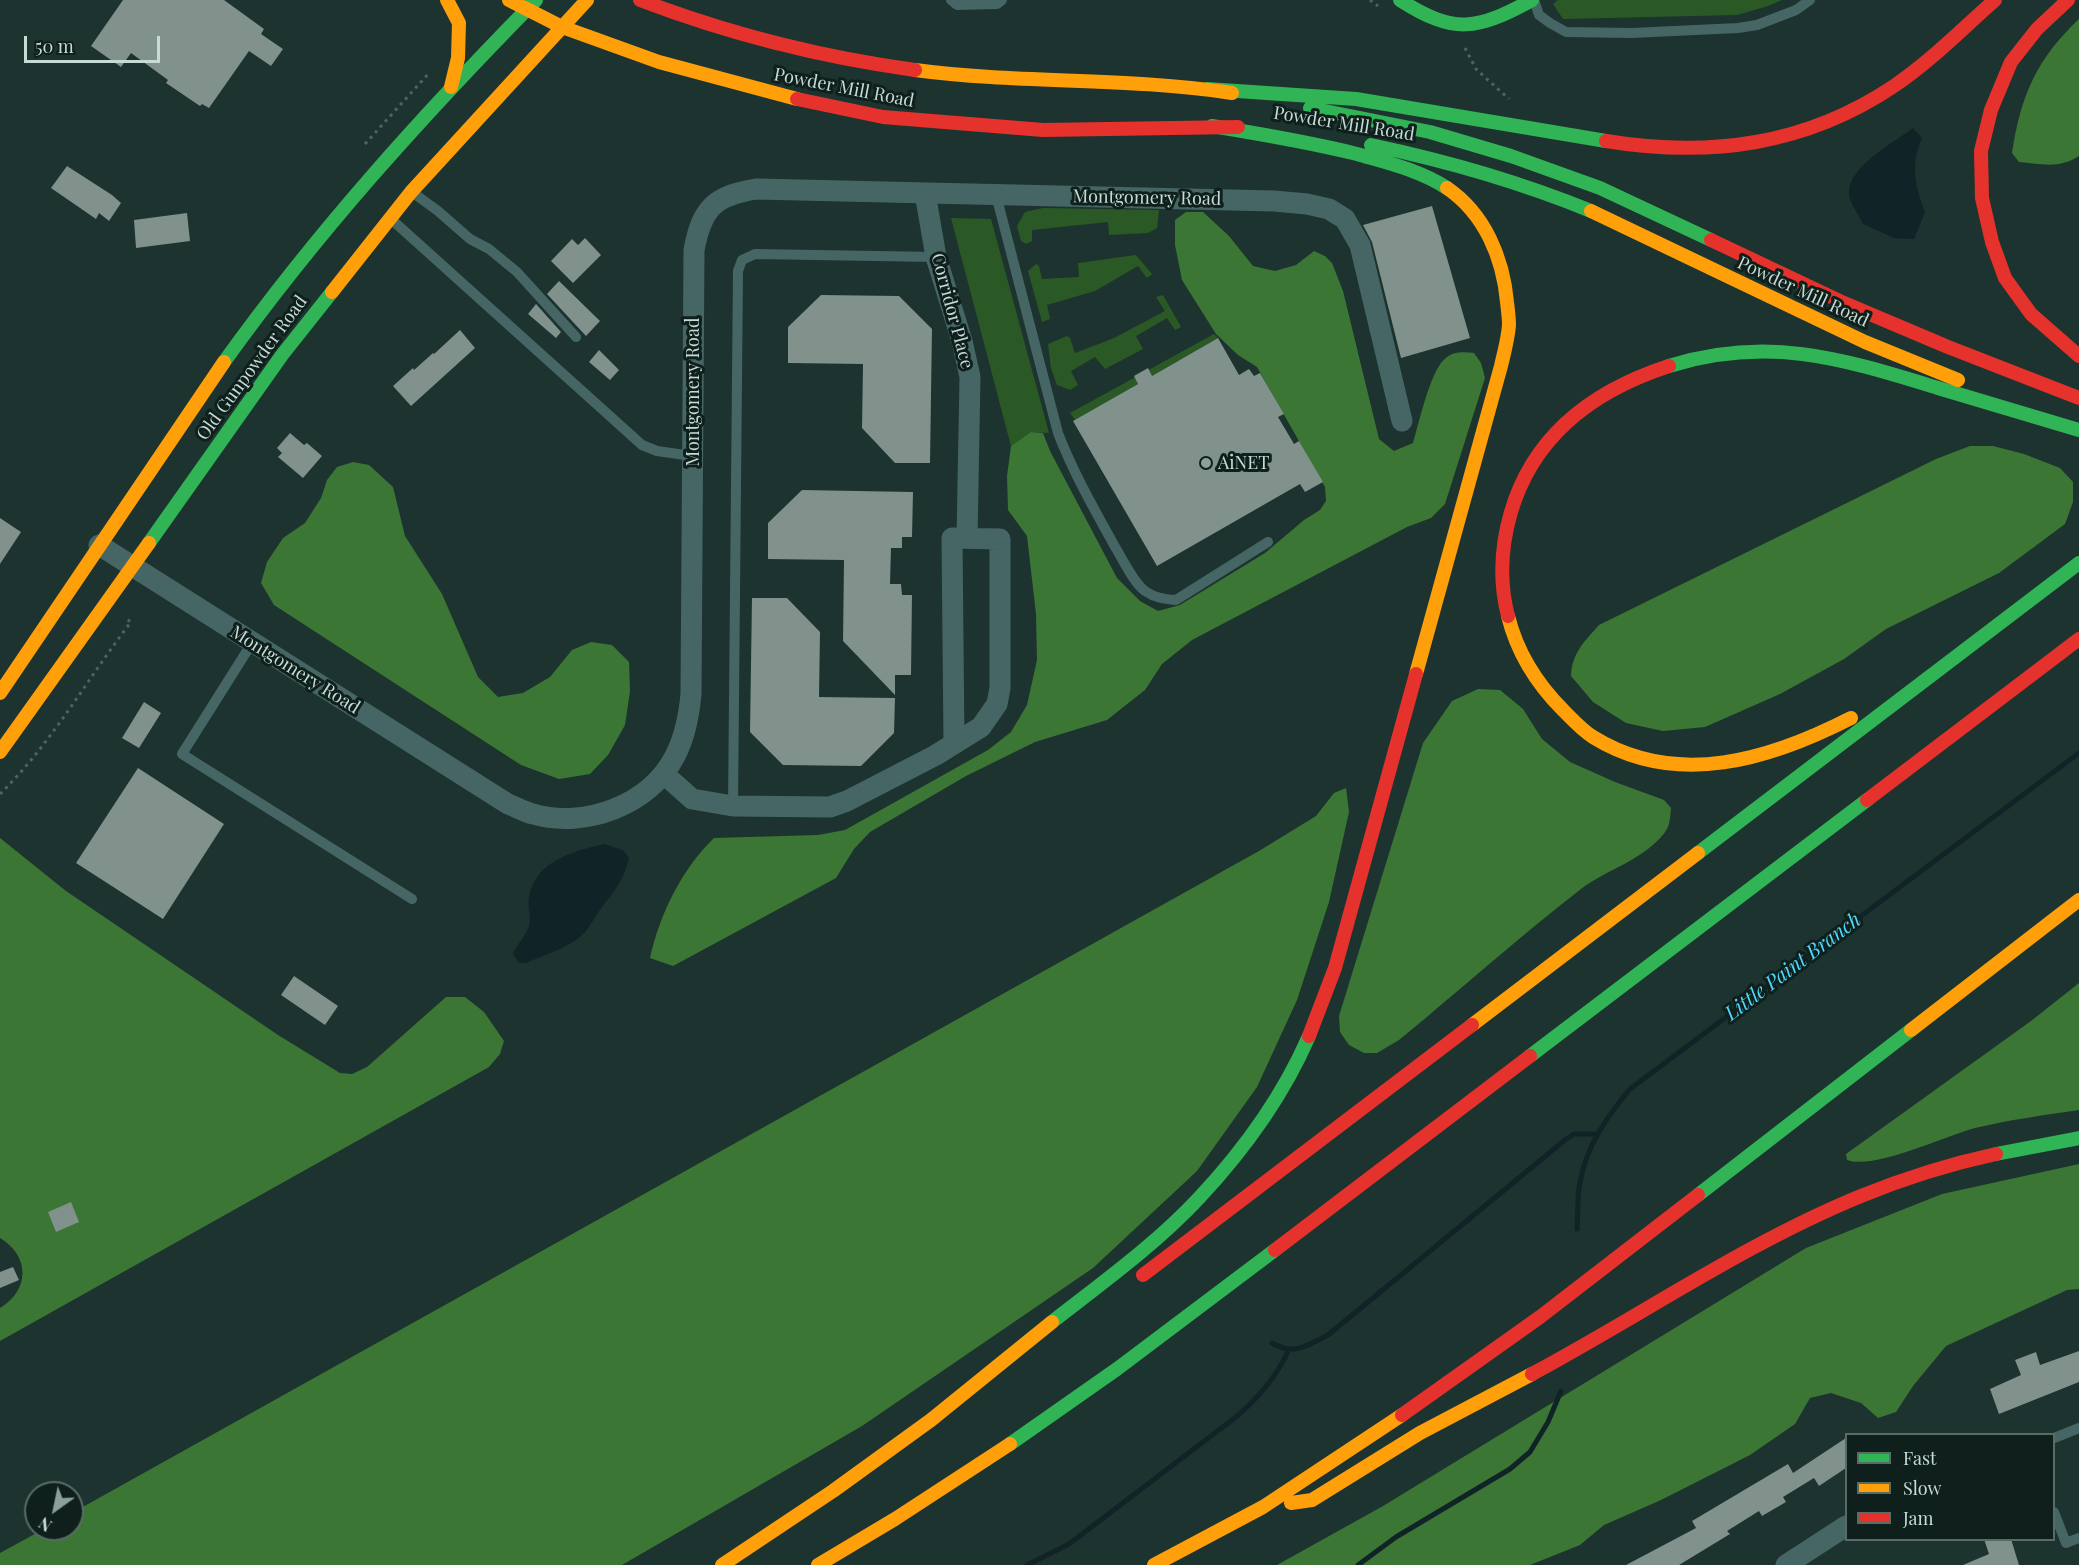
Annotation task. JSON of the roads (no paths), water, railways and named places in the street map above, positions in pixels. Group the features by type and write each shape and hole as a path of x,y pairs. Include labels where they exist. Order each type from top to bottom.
{"main road":[{"path":"447,0 459,23 458,58 451,87"},
{"name":"Powder Mill Road","path":"509,0 531,5 562,27 659,62 726,82 883,117 1043,130 1212,126 1278,130 1348,140 1423,156 1506,180 1591,212 1831,326 1937,372 2079,424"},
{"path":"562,27 587,0"},
{"name":"Powder Mill Road","path":"640,0 675,14 735,32 810,51 905,68 970,75 1127,81 1207,89 1353,115 1430,132 1511,156 1600,188 1844,303 1927,339 2079,398"},
{"path":"1400,0 1422,15 1440,23 1455,26 1495,19 1533,0"},
{"path":"1207,89 1356,99 1624,144 1669,149 1723,148 1774,140 1838,117 1894,86 1995,0"},
{"path":"2068,0 2037,29 2011,62 1991,110 1981,151 1982,198 1992,242 2005,278 2031,314 2079,356"},
{"name":"Old Gunpowder Road","path":"0,693 214,376 273,294 374,172 451,87 531,5"},
{"path":"713,8 735,32"},
{"name":"Old Gunpowder Road","path":"0,752 282,355 411,192 562,27"},
{"path":"722,1565 833,1491 931,1420 1147,1246 1198,1199 1243,1146 1275,1100 1298,1061 1335,968 1502,366 1509,324 1506,289 1499,257 1481,221 1458,196 1429,177 1394,164 1316,144 1212,126"},
{"path":"2034,598 1866,710 1817,736 1735,762 1686,765 1636,756 1593,736 1557,707 1528,669 1511,631 1501,586 1502,541 1514,499 1533,460 1562,425 1599,397 1647,373 1703,358 1747,351 1802,352 1859,363 2079,430"},
{"path":"1129,1286 2079,563"},
{"path":"818,1565 968,1474 1086,1393 2079,639"},
{"path":"1154,1565 1263,1507 1408,1411 1540,1317 2079,900"},
{"path":"1263,1507 1312,1500 1420,1433 1563,1358 1723,1265 1832,1209 1893,1184 1963,1163 2038,1144 2079,1138"},
{"path":"722,1565 838,1500 957,1416"}],"street":[{"name":"Montgomery Road","path":"99,545 508,804 533,815 562,819 589,817 616,809 641,794 664,774 683,739 689,715 694,250 704,216 717,202 734,193 756,189 1274,201 1329,209 1345,219 1360,245 1402,421"},
{"name":"Corridor Place","path":"925,193 936,257 962,341 970,377 967,538"},
{"path":"664,774 692,799 733,806 830,807 847,801 936,755 954,744 981,727 997,704 1000,688 1000,539 952,538 954,744"},
{"path":"1789,1564 1845,1527"}],"lane":[{"path":"951,0 957,5 967,5 997,4 1002,0"},
{"path":"1533,0 1539,15 1566,32 1592,33 1738,28 1776,20 1810,0"},
{"path":"411,192 438,211 470,239 489,249 517,272 576,337"},
{"path":"996,195 1058,433 1097,515 1143,590 1159,598 1176,600 1269,542"},
{"path":"389,218 642,445 657,451 692,456"},
{"path":"733,806 738,271 742,260 755,254 936,257"},
{"path":"252,643 182,754 412,899"},
{"path":"2055,1438 2079,1428"},
{"path":"2055,1515 2066,1543 2079,1538"}],"water":[{"path":"1913,128 1922,138 1916,157 1915,175 1925,212 1914,239 1894,238 1863,224 1850,199 1850,188 1861,167"},
{"path":"604,844 623,850 629,858 620,882 588,929 565,947 526,963 519,963 513,954 529,926 529,898 532,885 539,875 547,866 568,854"}],"waterway":[{"name":"Little Paint Branch","path":"1577,1229 1579,1188 1587,1156 1605,1121 1630,1089 2079,753"},
{"path":"1272,1343 1287,1349 1294,1349 1328,1335 1565,1140 1574,1134 1597,1134"},
{"path":"1027,1565 1069,1544 1236,1417 1266,1387 1288,1351"},
{"name":"Little Paint Branch","path":"1358,1565 1396,1537 1510,1469 1530,1452 1548,1422 1561,1391"}],"place":[{"name":"AiNET","path":"1206,463"}]}
